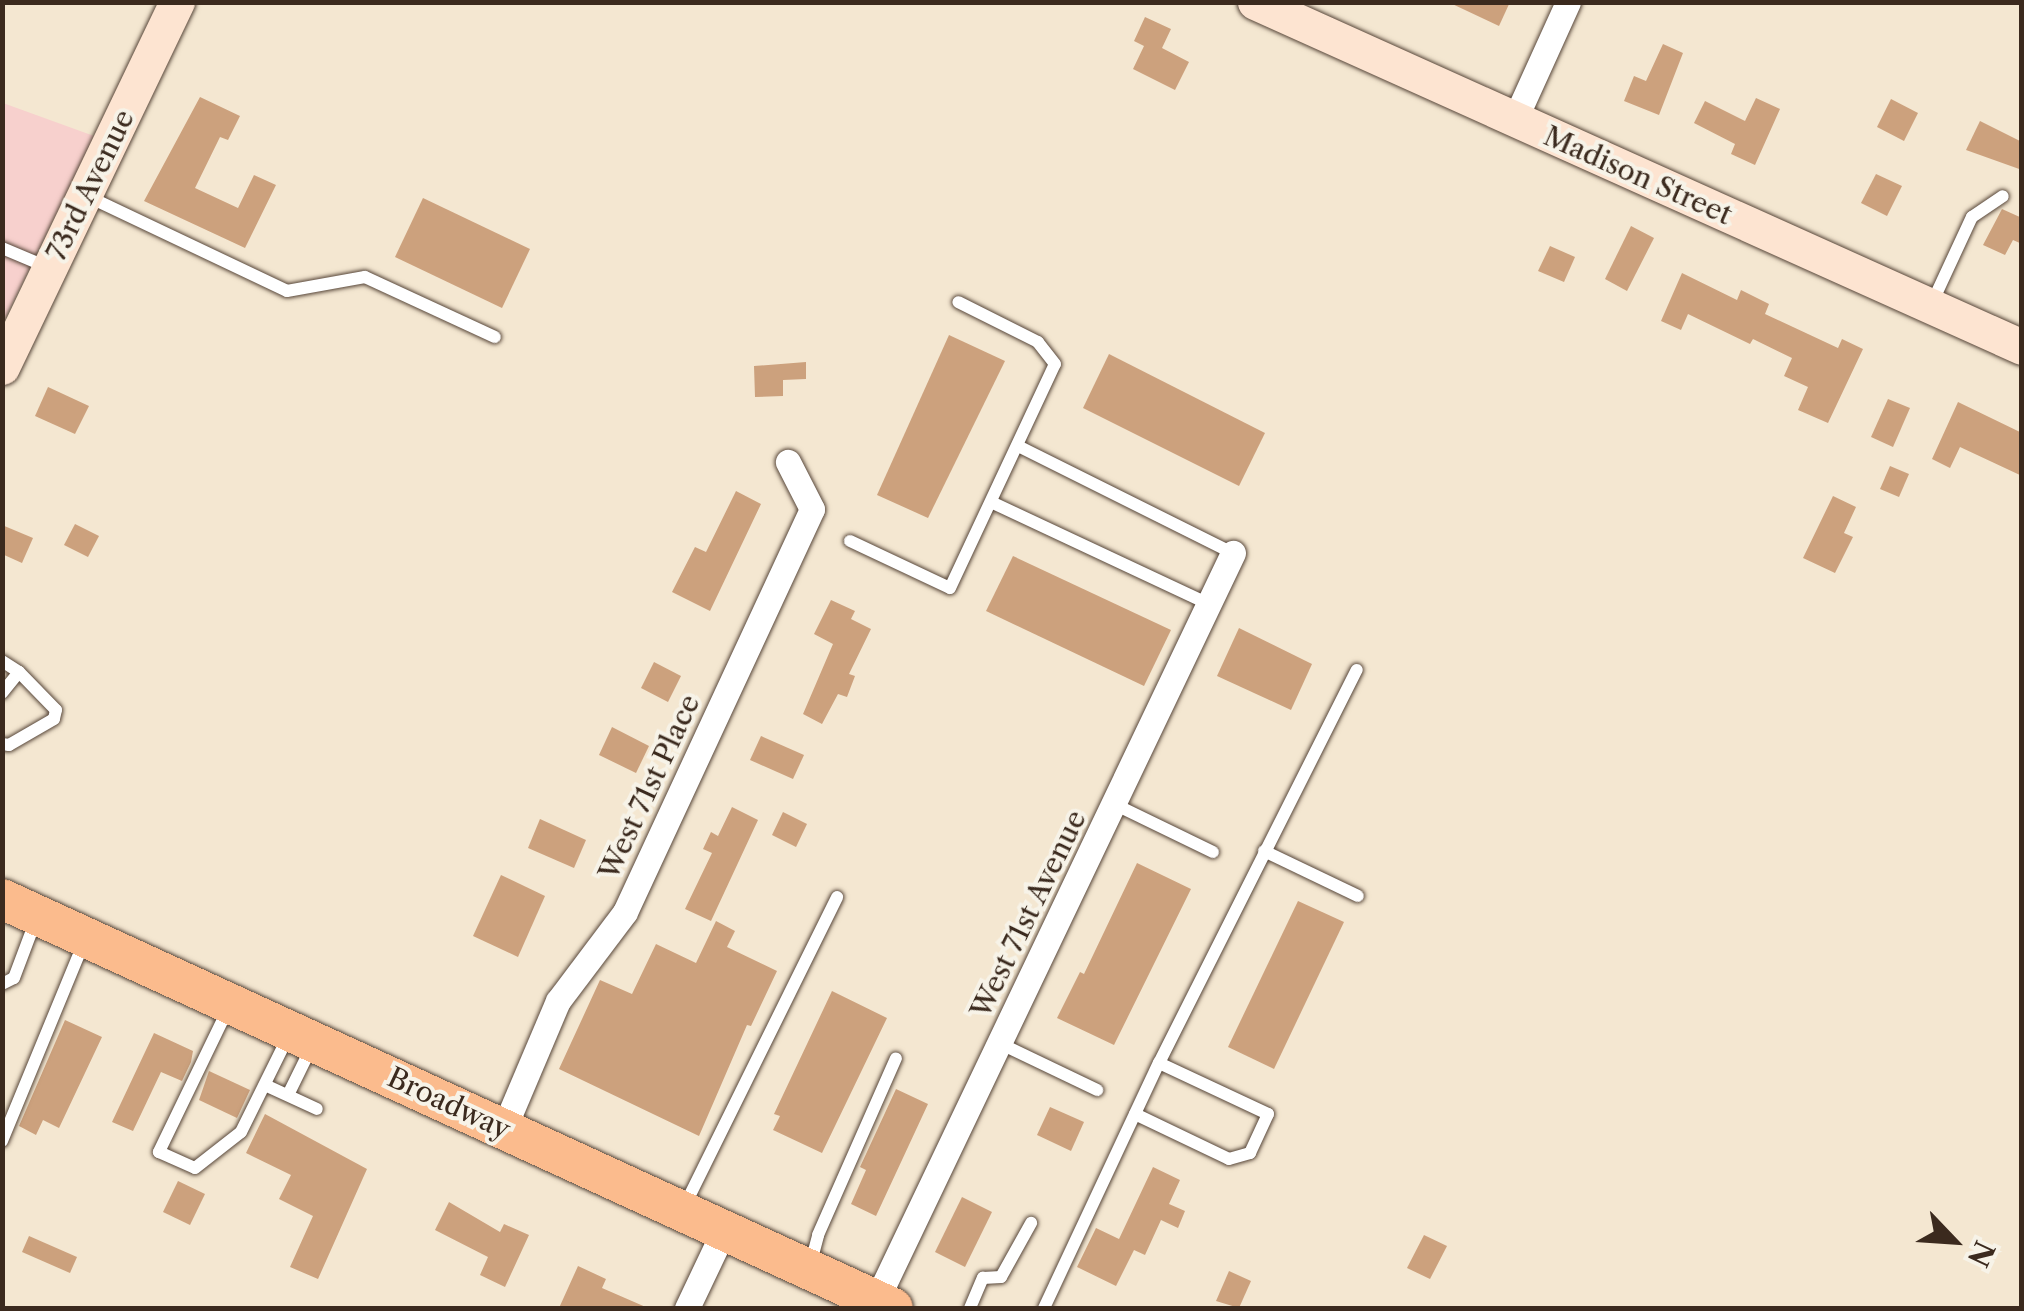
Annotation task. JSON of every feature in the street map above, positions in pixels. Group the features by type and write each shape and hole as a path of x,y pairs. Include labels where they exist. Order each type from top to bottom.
{"main road":[{"name":"Broadway","path":"12,900 884,1305"}],"street":[{"name":"73rd Avenue","path":"6,351 177,2"},
{"name":"Madison Street","path":"1255,2 2022,347"},
{"path":"1515,119 1568,2"},
{"name":"West 71st Place","path":"504,1128 558,1001 624,912 812,509 788,462"},
{"name":"West 71st Avenue","path":"884,1305 1000,1043 1233,553"},
{"path":"687,1308 724,1230"}],"lane":[{"path":"84,195 288,291 365,277 495,337"},
{"path":"1930,306 1972,216 2002,196"},
{"path":"2,248 50,268"},
{"path":"850,541 950,588 1018,446 1055,364 1038,342 958,302"},
{"path":"1018,446 1233,553"},
{"path":"992,502 1209,604"},
{"path":"2,662 19,672 53,704 54,719 10,745 2,744"},
{"path":"1044,1308 1159,1062 1357,670"},
{"path":"2,694 19,672"},
{"path":"1114,804 1213,852"},
{"path":"1264,851 1358,896"},
{"path":"682,1211 837,897"},
{"path":"2,984 14,978 12,900"},
{"path":"2,1141 87,936"},
{"path":"231,1002 159,1152 195,1168 241,1132 265,1085 303,1036"},
{"path":"288,1095 303,1036"},
{"path":"1000,1043 1097,1090"},
{"path":"809,1269 818,1236 896,1058"},
{"path":"1135,1114 1229,1159 1250,1153 1268,1114 1159,1062"},
{"path":"265,1085 316,1109"},
{"path":"970,1308 983,1278 1001,1278 1032,1224"}],"shaded area":[{"path":"3,103 94,136 3,323"}],"building":[{"path":"1448,2 1510,2 1499,26"},
{"path":"1145,17 1171,29 1162,48 1189,62 1175,90 1133,69 1144,46 1134,41"},
{"path":"1663,44 1683,53 1659,115 1624,101 1634,76 1646,81"},
{"path":"200,97 240,116 228,140 220,137 195,188 238,208 254,175 276,185 245,248 144,201"},
{"path":"1756,98 1780,109 1755,165 1731,154 1735,144 1694,123 1705,101 1745,121"},
{"path":"1891,99 1918,113 1904,141 1877,127"},
{"path":"1980,121 2022,142 2022,170 1966,150"},
{"path":"1876,174 1902,186 1887,216 1861,203"},
{"path":"423,198 530,249 502,308 395,257"},
{"path":"2002,209 2022,218 2022,244 2013,240 2005,255 1983,245"},
{"path":"1631,226 1654,238 1627,291 1605,279"},
{"path":"1550,246 1575,257 1564,282 1538,271"},
{"path":"1682,273 1737,300 1741,290 1769,304 1765,314 1838,348 1842,339 1863,349 1828,423 1798,410 1808,387 1784,376 1792,358 1753,339 1750,344 1688,314 1681,330 1661,321"},
{"path":"949,335 1005,361 928,518 877,495"},
{"path":"1109,354 1265,433 1239,486 1083,408"},
{"path":"806,362 806,379 783,380 783,396 755,397 754,366"},
{"path":"48,387 89,406 75,434 35,416"},
{"path":"1888,399 1910,408 1893,447 1871,437"},
{"path":"1958,402 2022,433 2022,476 1960,447 1950,468 1932,459"},
{"path":"1890,466 1909,474 1899,497 1880,489"},
{"path":"736,491 761,504 710,611 672,592 695,547 706,552"},
{"path":"1833,496 1856,507 1844,533 1853,537 1835,573 1803,558"},
{"path":"75,524 99,536 88,557 64,545"},
{"path":"2,525 33,538 22,563 2,554"},
{"path":"1013,556 1171,630 1144,686 986,611"},
{"path":"831,600 855,611 851,619 871,629 849,674 855,676 847,697 838,694 822,724 803,714 833,644 814,634"},
{"path":"1239,628 1312,664 1291,710 1217,676"},
{"path":"654,662 681,676 668,702 641,688"},
{"path":"612,727 649,746 636,773 599,755"},
{"path":"761,736 804,755 793,779 750,760"},
{"path":"732,807 758,820 711,921 685,909 712,853 703,849 711,832 718,836"},
{"path":"783,812 807,824 796,847 772,835"},
{"path":"540,819 586,840 574,868 528,848"},
{"path":"1137,863 1191,889 1114,1045 1057,1018 1080,972 1084,974"},
{"path":"501,875 545,896 518,957 473,936"},
{"path":"1298,901 1344,922 1274,1069 1228,1047"},
{"path":"716,921 735,931 727,947 777,971 751,1026 747,1025 699,1136 559,1069 600,980 632,994 656,944 696,963"},
{"path":"832,991 887,1018 822,1153 773,1130 780,1116 774,1114"},
{"path":"65,1020 102,1037 59,1128 43,1120 36,1135 19,1126"},
{"path":"154,1033 193,1051 191,1062 182,1081 161,1072 133,1131 112,1122"},
{"path":"209,1071 250,1090 237,1118 199,1100"},
{"path":"896,1089 928,1104 876,1216 851,1204 866,1170 860,1167"},
{"path":"1050,1107 1084,1122 1071,1151 1037,1135"},
{"path":"265,1114 367,1169 318,1279 290,1267 313,1216 279,1199 291,1175 246,1153"},
{"path":"1153,1167 1180,1180 1169,1204 1185,1211 1178,1228 1161,1220 1145,1255 1134,1250 1116,1286 1077,1267 1096,1228 1119,1239"},
{"path":"178,1181 205,1194 190,1225 163,1212"},
{"path":"962,1197 992,1212 965,1267 935,1252"},
{"path":"449,1202 500,1232 504,1224 529,1235 505,1287 480,1275 488,1257 435,1230"},
{"path":"1424,1235 1447,1246 1430,1279 1407,1268"},
{"path":"29,1236 77,1257 70,1273 22,1252"},
{"path":"578,1266 606,1279 602,1288 648,1308 559,1308"},
{"path":"1229,1271 1251,1281 1239,1308 1216,1301"}]}
